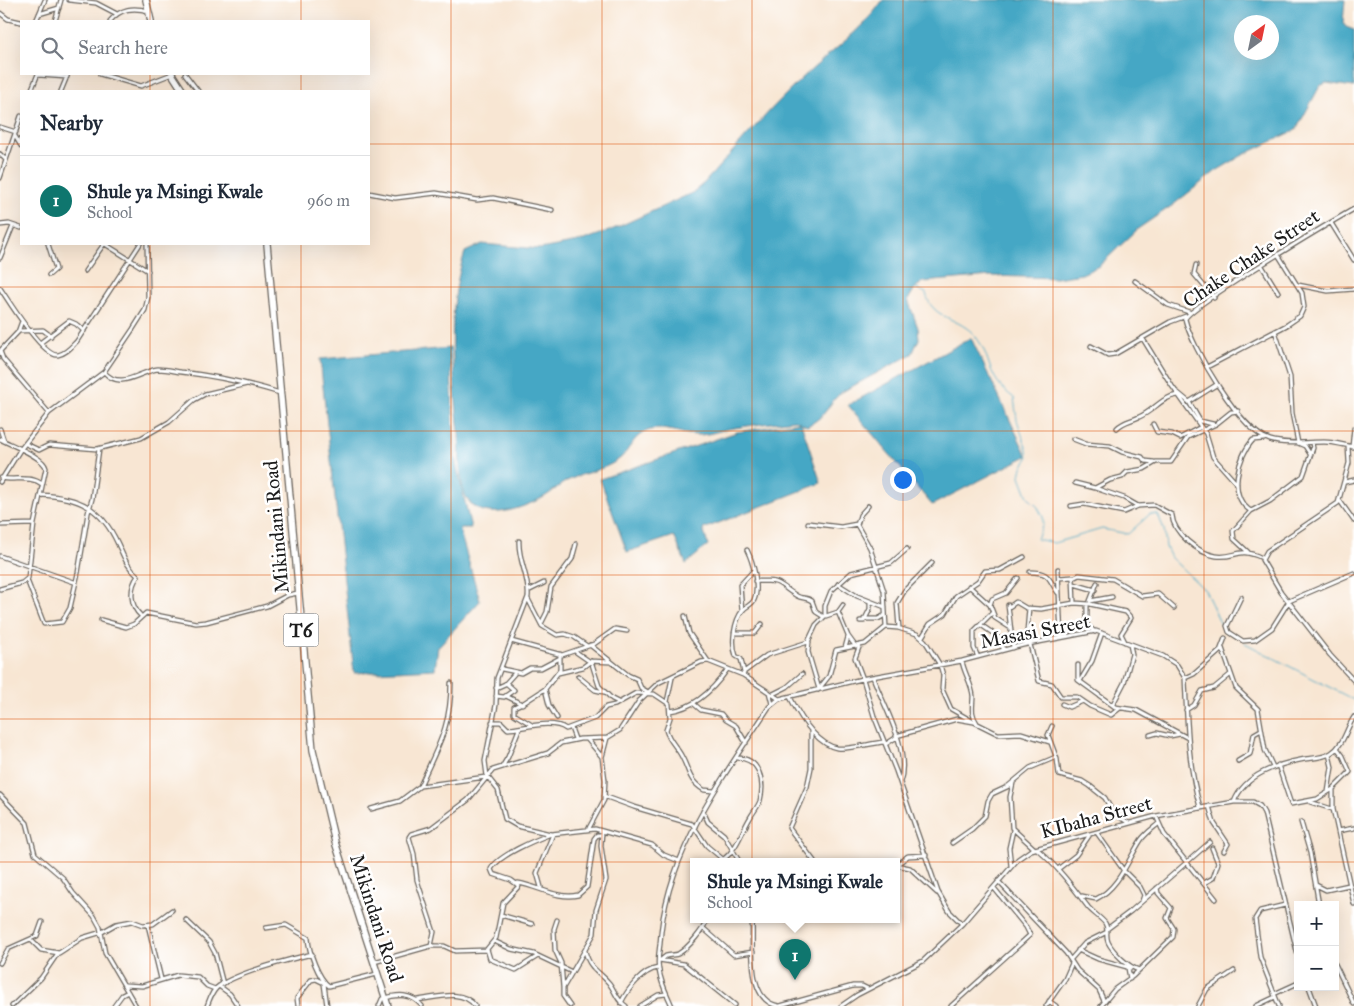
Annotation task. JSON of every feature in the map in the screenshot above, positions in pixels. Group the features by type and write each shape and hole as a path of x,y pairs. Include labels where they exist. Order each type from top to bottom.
{"highway":[{"path":"146,0 151,20"},
{"path":"173,75 182,90"},
{"name":"Mikindani Road","path":"268,245 310,727 319,781 335,842 388,1006"}],"street":[{"path":"36,20 45,0"},
{"path":"54,20 61,0"},
{"path":"69,0 96,3 117,14"},
{"path":"39,14 59,8"},
{"path":"111,20 117,14 129,8 149,11"},
{"path":"0,13 8,19 20,22"},
{"path":"31,90 38,75"},
{"path":"61,90 67,75"},
{"path":"103,75 141,86 169,75"},
{"path":"186,75 197,90"},
{"path":"0,178 20,120"},
{"path":"0,127 16,134 20,144"},
{"path":"0,154 6,162"},
{"path":"0,162 6,162"},
{"path":"370,192 395,198 425,193 445,194 477,200 493,198 552,210"},
{"name":"Chake Chake Street","path":"1268,439 1257,432 1216,385 1187,325 1186,316 1240,278 1354,209"},
{"path":"1331,223 1354,260"},
{"path":"0,225 20,228"},
{"path":"0,258 13,226"},
{"path":"48,245 56,268 49,275"},
{"path":"85,271 103,245"},
{"path":"106,245 131,259 148,272"},
{"path":"0,288 40,343 52,353 59,355 71,348 84,331 139,245"},
{"path":"1,480 20,450 49,413 104,372 145,310 148,297 148,245"},
{"path":"1207,366 1295,321 1303,311 1304,299 1298,285 1279,256"},
{"path":"1196,265 1194,274 1214,298"},
{"path":"1262,266 1278,292"},
{"path":"1135,280 1176,310 1190,312"},
{"path":"1298,285 1328,291 1354,289"},
{"path":"1091,346 1111,355 1143,339 1170,322 1186,316"},
{"path":"22,320 19,331 0,351 3,359 49,413"},
{"path":"40,343 70,321 84,331"},
{"path":"19,331 43,330 51,336"},
{"path":"1275,331 1290,377 1292,413 1298,443"},
{"path":"1143,339 1173,389 1208,437 1213,457 1238,484"},
{"path":"104,372 112,378 122,380 164,369 202,374 281,393"},
{"path":"26,444 39,450 49,445 99,449 141,438 169,422 194,400 205,394 248,384"},
{"path":"1188,402 1216,385"},
{"path":"1173,389 1188,402 1200,421 1216,424"},
{"path":"1117,428 1130,419 1140,417 1168,397 1178,395"},
{"path":"1228,415 1230,403"},
{"path":"1153,424 1157,432 1172,434 1180,438 1216,424 1228,415 1238,411"},
{"path":"1262,558 1271,548 1298,532 1340,500 1354,428"},
{"path":"0,429 4,442"},
{"path":"1073,439 1092,446 1110,446 1122,452 1142,457 1145,461 1156,462 1172,461 1188,436"},
{"path":"1251,511 1242,502 1238,484 1239,465 1246,448 1255,439 1298,443 1324,442 1351,447"},
{"path":"0,440 45,464 34,524 31,566 27,580 40,617 46,624 60,623 68,614 91,507 99,449"},
{"path":"1298,443 1305,446 1310,455"},
{"path":"1262,558 1248,552 1236,542 1232,533 1251,511 1270,501 1301,478 1306,471 1313,448 1312,443"},
{"path":"1095,488 1110,480 1122,477 1127,472 1144,469 1156,462"},
{"path":"1,480 30,478 42,484"},
{"path":"1345,482 1354,480"},
{"path":"1075,483 1124,498 1138,506"},
{"path":"40,495 61,497 91,507 114,537 128,567 138,576 132,586 132,595 135,609 141,616"},
{"path":"1340,500 1354,521"},
{"path":"1071,506 1084,504 1124,512 1138,506 1154,505 1170,513 1182,535 1210,554 1222,556 1248,552"},
{"path":"868,506 860,515 857,524 859,532 870,548 884,592 886,627"},
{"path":"808,523 841,527 857,524"},
{"path":"0,525 34,524"},
{"path":"519,541 520,558 528,598 500,670 496,688 496,705 484,761 487,777 498,790 505,819 516,826 552,834"},
{"path":"541,624 547,612 551,587 572,559 576,544"},
{"path":"825,616 826,604 831,591 836,589 838,584 851,573 876,568 893,561 906,549"},
{"path":"742,612 754,601 755,581 752,561 747,550"},
{"path":"0,556 74,582"},
{"path":"922,637 930,624 945,614 956,596 986,571 1000,570 1024,558"},
{"path":"1262,558 1264,567 1289,601 1330,655 1354,681"},
{"path":"899,628 897,603 905,590 932,563"},
{"path":"1058,569 1058,606 1061,637"},
{"path":"744,674 741,659 735,652 734,634 742,612 740,585 753,571"},
{"path":"1030,572 1042,572 1051,579 1058,594"},
{"path":"1241,597 1227,626 1231,635 1247,641 1255,640 1272,628 1289,601 1354,573"},
{"path":"1051,579 1079,575 1116,580 1142,596 1158,594 1174,608"},
{"path":"1074,576 1074,603"},
{"path":"990,605 992,599 1006,593 1018,578"},
{"path":"0,589 27,580"},
{"path":"755,581 781,583 798,596 812,601 816,612 825,616"},
{"path":"528,591 544,583"},
{"path":"1074,583 1095,590"},
{"path":"1095,632 1087,625 1089,603 1098,583"},
{"path":"838,584 856,596 885,607"},
{"path":"970,586 990,605 992,613 997,620 1009,627"},
{"path":"101,620 126,627 134,624 146,613 190,622 206,622 267,606 288,595 298,593"},
{"path":"1013,648 1008,606 1018,602 1029,608 1041,609 1074,603 1089,603 1112,597"},
{"path":"528,598 541,624 556,635 567,635 588,646 628,675 637,679 641,688 647,693"},
{"path":"864,619 870,609 870,601"},
{"path":"1089,603 1130,614 1131,618 1121,634 1125,643"},
{"path":"818,690 808,652 809,641 816,625 825,616 838,612 844,605"},
{"path":"1029,608 1027,632 1039,680 1052,684 1061,697 1077,697 1111,715 1120,708"},
{"path":"838,612 848,636 856,647"},
{"path":"978,657 974,648 974,632 992,613"},
{"path":"860,621 864,621 864,619 878,619 886,615"},
{"path":"672,1006 658,968 666,898 679,861 703,810 772,704 779,699 744,674 727,670 708,661 689,633 686,616"},
{"path":"734,634 756,632 762,624"},
{"path":"981,625 998,637 1004,650"},
{"path":"818,690 829,676 836,651 856,647 868,642 886,627 899,628 922,637 940,665 943,675 942,690 951,709 998,734 1022,733 1050,742"},
{"path":"500,670 505,668 521,673 530,668 541,668 560,656 588,646 612,630 627,631"},
{"name":"Masasi Street","path":"779,699 863,679 962,661 1061,637 1095,632 1163,656 1177,666 1185,678"},
{"path":"1080,681 1092,661 1102,633"},
{"path":"845,648 848,636"},
{"path":"1200,807 1192,778 1187,738 1185,678 1194,674 1222,648 1225,638"},
{"path":"744,674 768,655 809,641"},
{"path":"511,642 560,656"},
{"path":"860,645 855,658 939,895 949,911 962,924"},
{"path":"1113,705 1124,682 1132,654 1130,645"},
{"path":"1222,648 1238,691 1257,707 1265,750 1273,767"},
{"path":"575,652 591,661 612,662"},
{"path":"532,725 514,714 514,707 530,701 545,689 561,668 560,656"},
{"path":"558,673 583,667 591,661"},
{"path":"591,661 598,684 604,692 619,702"},
{"path":"431,946 434,932 417,880 414,854 408,837 411,834 431,828 464,803 492,771 548,753 559,744 576,740 607,738 620,730 647,693 658,683 691,665 708,661"},
{"path":"962,661 972,694 972,715 977,723"},
{"path":"1078,666 1080,681 1113,705 1136,710 1187,738"},
{"path":"670,711 694,704 717,683 727,670"},
{"path":"496,688 506,683 514,674"},
{"path":"773,694 787,687 802,674"},
{"path":"1186,710 1194,704 1202,691 1214,688 1231,674"},
{"path":"578,676 595,690 604,692"},
{"path":"672,677 667,702 670,711 666,732 674,747 682,756 688,774 704,790 715,790"},
{"path":"874,677 896,737 903,771 900,783"},
{"path":"371,809 400,801 420,786 446,730 451,683"},
{"path":"506,683 515,690 506,696"},
{"path":"545,689 549,705 557,718"},
{"path":"769,691 772,704"},
{"path":"492,722 501,722 508,729 543,724 571,728 595,718 606,707 634,694 647,693 667,702"},
{"path":"496,696 506,696 520,704"},
{"path":"790,697 801,720 811,731 837,748 886,742 896,737 957,719 972,721"},
{"path":"1062,704 1070,707 1083,701"},
{"path":"694,704 701,710 721,714 726,720 736,726 746,743"},
{"path":"1234,802 1240,792 1259,774 1278,765 1329,754 1337,748 1354,717"},
{"path":"1052,726 1048,735 1060,775 1082,781 1090,786 1105,798 1113,813 1130,823"},
{"path":"502,767 520,728"},
{"path":"571,728 576,740"},
{"path":"1238,761 1250,754 1253,736 1261,730"},
{"path":"811,731 811,768 808,787 789,828 812,858"},
{"path":"1150,735 1157,733 1170,736 1180,734"},
{"path":"589,828 602,805 604,796 602,757 607,738"},
{"path":"588,739 602,757"},
{"path":"1309,802 1333,789 1350,772 1337,748"},
{"path":"1328,792 1332,766 1329,754"},
{"path":"727,858 733,851 758,804 760,796 761,780 758,768 747,759 736,758"},
{"path":"952,843 972,829 985,816 988,801 992,794 1013,782 1030,768 1056,758"},
{"path":"1278,765 1290,803 1309,802 1333,810"},
{"path":"420,786 487,777"},
{"path":"1011,866 1009,848 1013,830 1010,797 1013,782"},
{"path":"1333,789 1333,810 1354,904"},
{"path":"0,795 27,823 35,854 63,878 73,894 92,912 102,932 103,948 136,1006"},
{"path":"604,796 634,807 688,822 707,846 721,858"},
{"name":"KIbaha Street","path":"841,1006 923,961 962,924 1011,866 1025,853 1156,816 1234,802 1253,802 1262,809 1295,946"},
{"path":"1209,806 1214,823 1228,844 1224,851"},
{"path":"703,810 708,822 722,832 737,858"},
{"path":"1156,816 1158,824 1216,900"},
{"path":"1301,822 1318,901"},
{"path":"1082,896 1092,899 1099,898 1124,871 1141,840 1158,824"},
{"path":"602,833 594,838 588,880 583,891 578,894 564,896 492,874 492,866 524,846 552,834 589,828 652,846 664,855 679,861"},
{"path":"1338,831 1354,828"},
{"path":"1013,830 1058,869 1082,896 1089,908 1102,919 1109,942 1133,968"},
{"path":"562,988 593,936 596,910 606,880 602,833"},
{"path":"1097,833 1124,871 1140,886 1144,895 1142,901"},
{"path":"541,888 537,873 552,834"},
{"path":"1058,869 1078,853 1089,836"},
{"path":"1046,1006 1065,979 1078,950 1085,943 1107,931 1186,862 1210,845 1218,863 1213,878 1204,883"},
{"path":"900,862 908,856 926,854"},
{"path":"900,866 910,868 939,895"},
{"path":"998,881 1099,990 1104,1001"},
{"path":"374,962 425,950 431,946 444,946 455,951 487,950 494,942 503,903 518,888 517,883"},
{"path":"1316,885 1326,890 1349,885"},
{"path":"951,1006 1029,937 1026,926 994,888"},
{"path":"1100,1006 1115,989 1130,980 1174,933 1173,926 1167,919 1171,908 1158,893 1157,888"},
{"path":"1279,1006 1260,957 1255,919 1260,911 1285,905"},
{"path":"12,1006 41,978 58,953 82,938 102,932 119,923 132,921 148,925 159,920 172,910"},
{"path":"501,916 532,924"},
{"path":"186,920 209,942 215,954 221,985 238,1006"},
{"path":"557,920 554,929 555,950 561,966 563,996 570,1006"},
{"path":"0,963 8,950 37,936 42,922"},
{"path":"660,960 666,956 677,955 703,928 705,923"},
{"path":"752,923 753,972 758,988 766,999 780,1006 852,986 862,986 869,990"},
{"path":"148,925 161,970 161,980"},
{"path":"266,928 286,926 308,938 312,954 325,984 326,1006"},
{"path":"703,928 734,956 753,952"},
{"path":"31,940 41,950 58,953"},
{"path":"494,942 538,956 572,972"},
{"path":"487,950 488,957 493,962 516,970 538,956"},
{"path":"1078,950 1098,959 1138,970"},
{"path":"585,951 589,964 609,983 621,1003 626,1006"},
{"path":"207,1006 215,989 221,985 265,967 312,954"},
{"path":"660,960 684,964 735,1006"},
{"path":"621,1003 634,982 652,969 658,968"},
{"path":"1128,968 1130,980"},
{"path":"161,970 169,976"},
{"path":"1198,1006 1204,992 1234,971"},
{"path":"1339,973 1354,1004"},
{"path":"298,1006 297,998 311,980 316,979 325,984 336,985 378,974"},
{"path":"124,985 142,986 169,976 198,977 207,986 215,989"},
{"path":"1256,1006 1294,985"},
{"path":"1310,991 1316,1006"},
{"path":"114,1006 122,995 128,992"},
{"path":"1349,996 1354,993"},
{"path":"640,1006 658,995 666,994"},
{"path":"379,1006 381,1001 386,998 405,996 417,1000 452,995 463,997 476,1006"},
{"path":"417,1000 422,1006"},
{"path":"1049,1002 1056,1006"}],"water":[{"path":"883,0 1345,0 1343,23 1346,27 1354,30 1354,87 1326,83 1320,86 1296,130 1243,155 1216,171 1173,205 1139,228 1099,266 1082,274 1056,278 991,276 923,282 915,288 908,300 918,328 919,339 912,354 842,392 824,414 814,422 807,426 801,423 821,483 703,529 708,545 686,564 674,536 627,552 600,479 737,432 800,422 795,420 753,425 702,435 662,429 650,430 639,436 618,460 606,467 569,480 535,501 504,511 483,511 474,507 467,499 462,485 453,364 455,296 465,252 482,244 540,249 578,242 609,231 692,193 704,183 786,94 864,23"},
{"path":"971,338 1027,456 932,505 848,405"},
{"path":"450,348 455,459 471,528 460,528 480,601 438,647 435,669 354,673 320,359"}],"waterway":[{"path":"915,288 926,293 929,302 940,314 970,330 981,345 998,383 1014,398 1017,420 1028,458 1022,467 1020,476 1028,497 1037,506 1043,517 1043,524 1037,539 1054,543 1102,529 1128,534 1150,514 1158,515 1164,529 1166,547 1171,558 1205,590 1222,627 1227,631"},
{"path":"1245,643 1354,700"}],"place":[{"name":"Shule ya Msingi Kwale","path":"795,980"}]}
